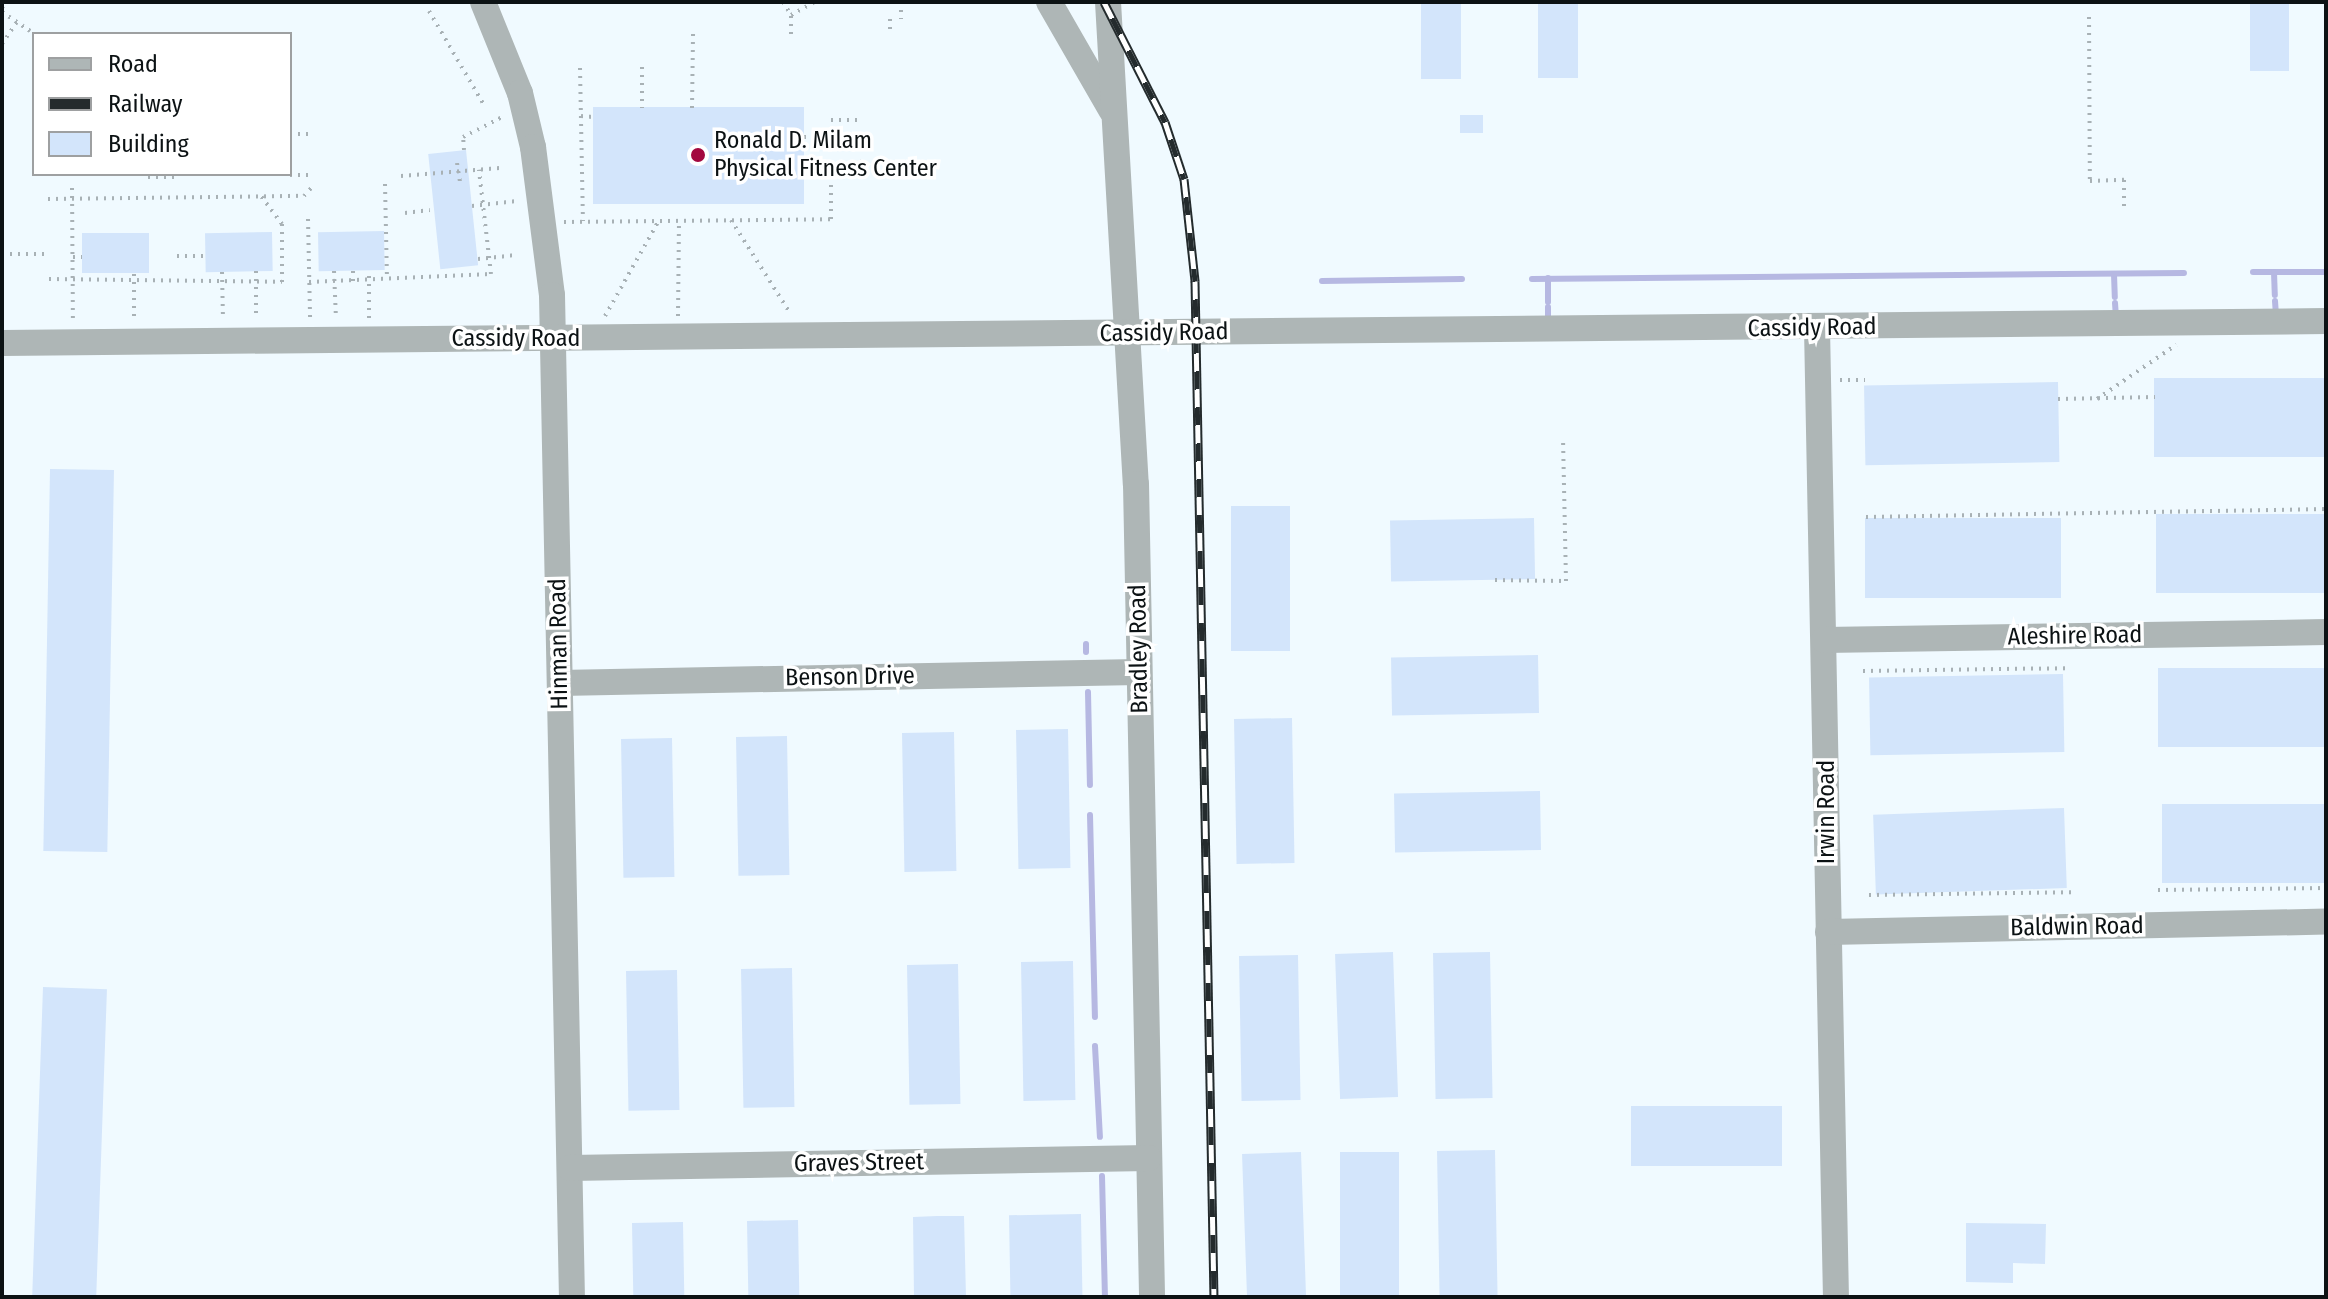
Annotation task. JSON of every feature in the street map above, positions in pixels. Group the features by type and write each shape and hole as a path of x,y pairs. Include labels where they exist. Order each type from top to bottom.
{"street":[{"name":"Hinman Road","path":"483,2 520,93 544,210 552,339 572,1297"},
{"path":"1049,2 1115,116"},
{"name":"Bradley Road","path":"1108,2 1127,334 1139,672 1152,1297"},
{"name":"Cassidy Road","path":"2,343 2326,321"},
{"name":"Irwin Road","path":"1817,328 1836,1297"},
{"name":"Aleshire Road","path":"1824,640 2326,632"},
{"name":"Benson Drive","path":"560,683 1139,672"},
{"name":"Baldwin Road","path":"1828,932 2326,922"},
{"name":"Graves Street","path":"570,1168 1149,1158"}],"path":[{"path":"6,2 2,10 30,31"},
{"path":"783,2 791,15 791,34"},
{"path":"791,15 814,2"},
{"path":"901,2 901,19"},
{"path":"429,11 484,105"},
{"path":"2089,17 2090,181 2124,180 2124,212"},
{"path":"890,19 890,33"},
{"path":"2,44 17,22"},
{"path":"692,108 693,34"},
{"path":"642,67 642,108"},
{"path":"580,68 583,222"},
{"path":"581,116 593,117"},
{"path":"831,120 861,120"},
{"path":"464,150 463,137 488,121"},
{"path":"292,134 314,134"},
{"path":"804,137 831,137"},
{"path":"804,173 850,172 861,161"},
{"path":"457,163 460,182"},
{"path":"401,176 433,169 458,173 500,168"},
{"path":"309,282 491,274 479,170"},
{"path":"472,206 544,210 583,222 831,219 831,173"},
{"path":"292,175 314,175"},
{"path":"148,177 177,177"},
{"path":"385,184 387,280"},
{"path":"48,199 304,196 314,185"},
{"path":"72,188 74,343"},
{"path":"49,279 134,276 222,282 282,282 282,224 261,196"},
{"path":"405,213 430,210"},
{"path":"308,219 309,282 323,341"},
{"path":"731,220 805,337"},
{"path":"592,339 659,221"},
{"path":"678,338 679,221"},
{"path":"2,254 48,254"},
{"path":"478,259 515,255"},
{"path":"177,256 206,256"},
{"path":"309,256 318,256"},
{"path":"73,257 82,257"},
{"path":"256,271 257,341"},
{"path":"323,341 335,281 334,271"},
{"path":"353,271 353,281"},
{"path":"369,271 369,340"},
{"path":"222,272 223,341"},
{"path":"134,276 134,342"},
{"path":"2097,399 2203,323"},
{"path":"1838,380 1865,380"},
{"path":"2058,399 2155,397"},
{"path":"1495,580 1566,581 1563,440"},
{"path":"1866,517 2326,509"},
{"path":"1863,671 2068,668"},
{"path":"2158,890 2326,888"},
{"path":"1869,895 2073,892"}],"building":[{"path":"1421,2 1461,2 1461,79 1421,79"},
{"path":"1538,2 1578,2 1578,78 1538,78"},
{"path":"2250,2 2289,2 2289,71 2250,71"},
{"name":"Ronald D. Milam Physical Fitness Center","path":"593,107 804,107 804,204 593,204"},
{"path":"1460,115 1483,115 1483,133 1460,133"},
{"path":"466,150 478,265 440,269 428,154"},
{"path":"384,231 385,270 319,271 318,232"},
{"path":"272,232 273,271 206,272 205,233"},
{"path":"82,233 149,233 149,273 82,273"},
{"path":"2154,378 2326,378 2326,457 2154,457"},
{"path":"2058,382 2059,462 1865,465 1864,385"},
{"path":"50,469 114,470 107,852 43,851"},
{"path":"1231,506 1290,506 1290,651 1231,651"},
{"path":"2156,514 2326,514 2326,593 2156,593"},
{"path":"1534,518 1535,579 1391,582 1390,521"},
{"path":"1865,518 2061,518 2061,598 1865,598"},
{"path":"1538,655 1539,713 1392,716 1391,658"},
{"path":"2158,668 2326,668 2326,747 2158,747"},
{"path":"2063,674 2064,752 1870,755 1869,677"},
{"path":"1292,718 1295,863 1237,864 1234,719"},
{"path":"1068,729 1070,868 1018,869 1016,730"},
{"path":"954,732 956,871 904,872 902,733"},
{"path":"787,736 789,875 738,876 736,737"},
{"path":"672,738 674,877 623,878 621,739"},
{"path":"1540,791 1541,850 1395,853 1394,794"},
{"path":"2162,804 2326,804 2326,883 2162,883"},
{"path":"2064,808 2067,888 1876,895 1873,815"},
{"path":"1393,952 1398,1097 1340,1099 1335,954"},
{"path":"1490,952 1493,1098 1436,1099 1433,953"},
{"path":"1298,955 1301,1100 1242,1101 1239,956"},
{"path":"1073,961 1075,1100 1023,1101 1021,962"},
{"path":"958,964 960,1104 909,1105 907,965"},
{"path":"792,968 794,1107 743,1108 741,969"},
{"path":"677,970 679,1110 628,1111 626,971"},
{"path":"43,987 107,989 96,1297 32,1297"},
{"path":"1631,1106 1782,1106 1782,1166 1631,1166"},
{"path":"1495,1150 1498,1296 1440,1297 1437,1151"},
{"path":"1301,1152 1306,1297 1247,1297 1242,1154"},
{"path":"1340,1152 1399,1152 1399,1297 1340,1297"},
{"path":"1081,1214 1082,1297 1010,1297 1009,1215"},
{"path":"964,1216 966,1297 914,1297 913,1217"},
{"path":"798,1220 799,1297 748,1297 747,1221"},
{"path":"683,1222 684,1297 633,1297 632,1223"},
{"path":"1966,1223 2046,1224 2045,1264 2013,1263 2013,1283 1966,1282"}],"waterway":[{"path":"2253,272 2326,272"},
{"path":"2274,272 2275,295"},
{"path":"1532,279 2184,273"},
{"path":"2114,274 2115,297"},
{"path":"1548,278 1548,302"},
{"path":"1322,281 1462,279"},
{"path":"2275,301 2276,314"},
{"path":"2115,303 2116,316"},
{"path":"1548,307 1548,322"},
{"path":"1086,644 1086,652"},
{"path":"1088,692 1090,785"},
{"path":"1090,815 1095,1017"},
{"path":"1095,1046 1100,1137"},
{"path":"1102,1176 1105,1297"}],"railway":[{"path":"1104,2 1165,122 1184,179 1195,281 1214,1297"}],"place":[{"name":"Ronald D. Milam Physical Fitness Center","path":"698,155"}]}
